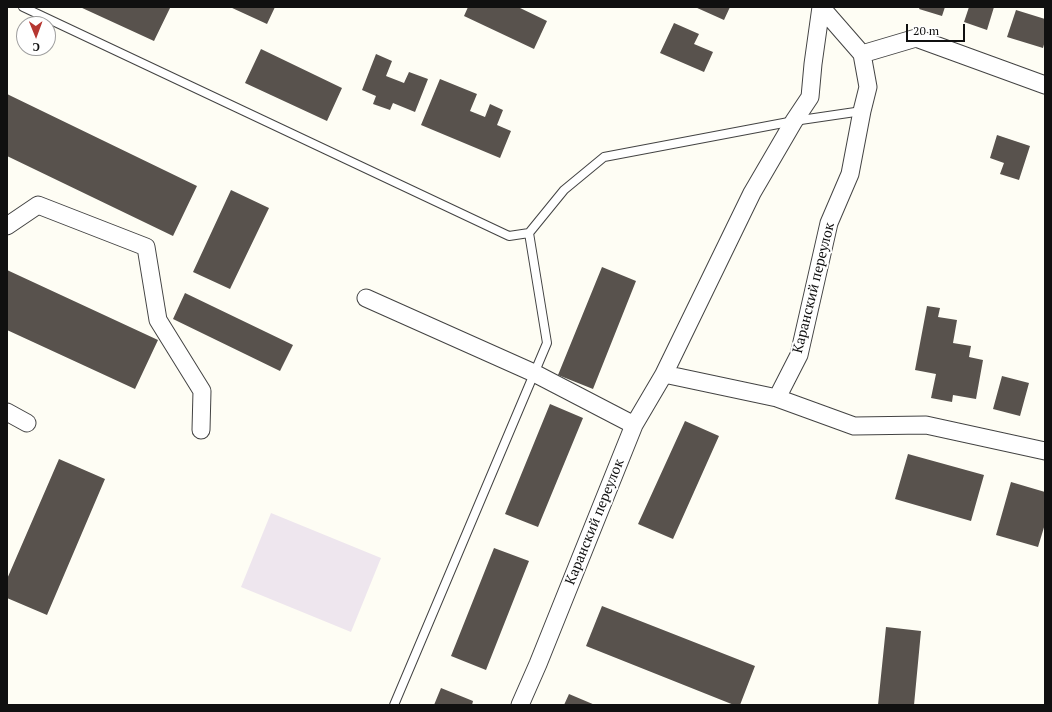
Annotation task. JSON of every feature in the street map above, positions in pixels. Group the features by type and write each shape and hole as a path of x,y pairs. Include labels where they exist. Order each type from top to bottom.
{"street":[{"path":"821,7 862,54 916,38 1045,85"},
{"name":"Каранский переулок","path":"520,705 544,650 634,425 664,374 752,193 794,121 810,98 821,7"},
{"name":"Каранский переулок","path":"777,398 799,355 829,223 850,174 868,87 862,54"},
{"path":"7,226 38,205 146,247 158,320 202,391 200,430"},
{"path":"366,298 534,373 634,425"},
{"path":"664,374 777,398 854,426 926,425 1045,451"},
{"path":"7,412 27,423"}],"lane":[{"path":"23,7 510,236 529,233 564,190 604,156 794,121 862,111"},
{"path":"394,705 547,343 529,233"}],"shaded area":[{"path":"271,513 381,558 351,632 241,587"}],"building":[{"path":"80,7 168,7 170,8 154,41"},
{"path":"230,7 275,7 267,24"},
{"path":"468,7 518,7 547,21 534,49 464,16"},
{"path":"695,7 730,7 724,20"},
{"path":"920,7 945,7 942,16 919,9"},
{"path":"969,7 994,7 987,30 964,22"},
{"path":"1016,10 1045,19 1045,41 1043,48 1007,37"},
{"path":"674,23 699,34 694,44 713,52 704,72 660,53"},
{"path":"261,49 342,88 327,121 245,83"},
{"path":"376,54 392,61 386,76 404,83 409,72 428,79 415,112 393,103 390,110 373,104 376,96 362,90"},
{"path":"440,79 477,94 470,111 485,117 490,104 503,110 497,125 511,131 500,158 421,125"},
{"path":"7,94 197,186 173,236 7,156"},
{"path":"997,135 1030,146 1019,180 1000,174 1004,163 990,158"},
{"path":"231,190 269,208 230,289 193,272"},
{"path":"602,267 636,281 593,389 558,375"},
{"path":"7,270 158,340 135,389 7,330"},
{"path":"185,293 293,345 280,371 173,319"},
{"path":"927,306 940,308 938,317 957,320 953,343 971,346 969,357 983,360 976,399 953,395 952,402 931,398 936,374 915,370"},
{"path":"1002,376 1029,383 1020,416 993,409"},
{"path":"550,404 583,418 538,527 505,514"},
{"path":"685,421 719,436 673,539 638,524"},
{"path":"908,454 984,475 971,521 895,499"},
{"path":"59,459 105,479 47,615 7,598 7,579"},
{"path":"1011,482 1045,492 1045,524 1038,547 996,535"},
{"path":"494,548 529,561 486,670 451,656"},
{"path":"602,606 755,666 740,705 734,705 586,646"},
{"path":"886,627 921,631 914,705 878,705"},
{"path":"441,688 473,701 472,705 434,705"},
{"path":"569,694 595,705 564,705"}]}
